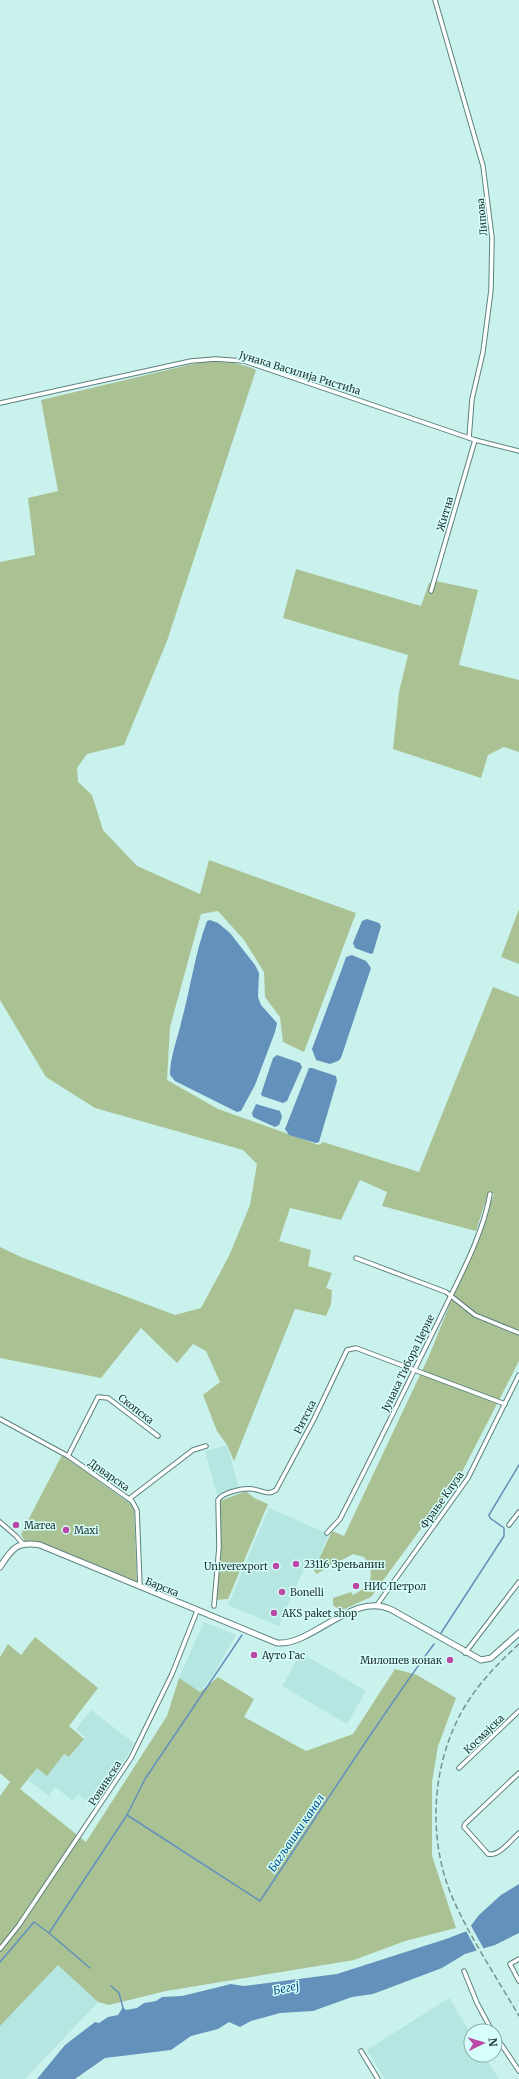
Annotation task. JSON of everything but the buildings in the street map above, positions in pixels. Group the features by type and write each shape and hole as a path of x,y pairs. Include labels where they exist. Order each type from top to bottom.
{"street":[{"name":"Липова","path":"435,0 483,166 492,238 491,290 483,352 472,398 469,438"},
{"name":"Јунака Василија Ристића","path":"0,403 191,361 228,359 244,361 475,440 519,451"},
{"name":"Житна","path":"431,591 475,440"},
{"name":"Јунака Тибора Церне","path":"327,1533 340,1519 451,1295 475,1241 488,1205 490,1194"},
{"path":"356,1258 451,1295 475,1315 519,1334"},
{"name":"Ритска","path":"214,1606 219,1547 218,1503 220,1497 245,1489 252,1489 267,1493 276,1490 314,1419 347,1350 356,1348 505,1404"},
{"name":"Фрање Клуза","path":"377,1605 468,1478 519,1376"},
{"name":"Скопска","path":"68,1456 98,1397 103,1396 108,1398 158,1436"},
{"name":"Дрварска","path":"0,1419 68,1456 134,1503 137,1510 140,1588"},
{"path":"130,1499 194,1450 206,1446"},
{"path":"509,1525 519,1512"},
{"path":"0,1522 23,1544 13,1549 0,1568"},
{"name":"Барска","path":"23,1544 31,1544 46,1548 274,1642 285,1643 294,1640 360,1607 377,1605"},
{"path":"466,1653 519,1582"},
{"path":"377,1605 391,1610 478,1660 486,1660 519,1633"},
{"name":"Ровињска","path":"0,1949 19,1925 66,1852 81,1833 131,1758 172,1674 197,1611"},
{"name":"Космајска","path":"459,1768 519,1711"},
{"path":"519,1773 464,1824 465,1830 488,1854 496,1854 519,1833"},
{"path":"519,1959 510,1964 519,1981"},
{"path":"464,1971 477,2003 488,2023"},
{"path":"503,2047 519,2071"},
{"path":"361,2051 378,2079"}],"shaded area":[{"path":"227,1445 239,1489 217,1495 205,1451"},
{"path":"269,1508 329,1534 314,1570 305,1566 279,1626 228,1605"},
{"path":"204,1622 236,1635 213,1675 200,1692 179,1678"},
{"path":"301,1653 366,1691 347,1724 282,1686"},
{"path":"91,1710 134,1743 122,1765 94,1807 78,1794 73,1801 55,1787 49,1796 28,1780 37,1768 64,1753 70,1757 85,1737 76,1729"},
{"path":"58,1964 98,2002 25,2079 0,2079 0,2026"},
{"path":"449,1998 464,2023 463,2023 463,2063 489,2063 499,2079 385,2079 367,2050"}],"green space":[{"path":"201,362 222,362 243,365 256,370 167,641 124,745 87,754 77,768 78,782 92,795 103,830 137,866 200,894 209,860 356,913 304,1052 283,1042 280,1017 265,997 264,972 244,940 218,911 201,914 170,1027 167,1080 218,1109 319,1145 323,1142 419,1172 493,987 519,997 519,1361 461,1474 371,1597 340,1611 333,1605 333,1598 351,1592 353,1595 368,1584 371,1574 368,1563 364,1557 353,1554 316,1574 314,1570 332,1531 344,1536 429,1356 494,1194 489,1191 476,1231 382,1206 387,1192 360,1180 341,1220 290,1208 279,1241 311,1250 308,1266 332,1273 326,1288 332,1290 331,1304 326,1316 295,1309 234,1461 227,1445 217,1431 203,1395 220,1382 206,1351 193,1344 177,1363 141,1328 101,1378 0,1358 0,1247 21,1257 175,1315 201,1308 229,1256 250,1205 257,1164 243,1150 95,1108 46,1077 0,1000 0,562 35,555 28,498 58,491 41,400"},
{"path":"296,569 421,606 429,583 435,585 436,581 478,590 459,665 519,680 519,752 504,747 488,755 481,778 393,749 399,692 408,655 283,618"},
{"path":"519,909 519,964 501,957"},
{"path":"62,1455 132,1505 134,1511 137,1583 46,1546 25,1542 21,1534"},
{"path":"246,1491 254,1498 268,1504 228,1599 215,1600 220,1501"},
{"path":"35,1637 98,1688 69,1726 84,1739 69,1757 64,1754 47,1776 37,1768 20,1789 86,1842 167,1716 179,1678 200,1692 218,1677 254,1699 244,1717 306,1751 353,1734 395,1669 417,1675 456,1698 438,1746 432,1782 432,1856 456,1928 405,1941 354,1960 166,1991 109,2005 98,2002 58,1965 0,2026 0,1796 10,1782 0,1773 0,1657 8,1644 21,1655"}],"water":[{"path":"367,919 379,923 381,926 373,953 371,954 355,948 353,943 362,921"},
{"path":"210,920 218,923 230,933 255,965 259,973 258,997 261,1005 277,1023 255,1085 241,1111 237,1112 175,1081 170,1075 173,1054 199,945 207,921"},
{"path":"352,955 366,961 371,968 341,1058 330,1064 316,1060 312,1049 346,957"},
{"path":"277,1055 300,1063 302,1067 287,1101 283,1103 262,1096 261,1094 273,1058"},
{"path":"309,1068 336,1076 337,1081 319,1142 316,1143 289,1135 285,1129"},
{"path":"256,1104 280,1111 282,1117 279,1125 275,1127 253,1117 252,1113"},
{"name":"Бегеј","path":"519,1884 519,1933 495,1945 465,1954 442,1968 373,1994 352,1997 313,2011 280,2013 251,2021 240,2027 229,2022 218,2029 191,2036 171,2050 105,2058 75,2079 37,2079 65,2045 95,2022 99,2023 108,2017 118,2015 123,2007 126,2010 137,2008 144,2003 156,2001 162,1997 182,1996 231,1984 244,1986 337,1974 467,1931 479,1915 501,1895"}],"pier":[{"path":"470,1924 485,1951 478,1953 465,1929"}],"waterway":[{"name":"Багљашки канал","path":"441,1633 504,1536 504,1528 490,1518 489,1515 519,1465"},
{"name":"Багљашки канал","path":"90,1968 49,1933 127,1815 145,1779 242,1635"},
{"name":"Багљашки канал","path":"127,1815 260,1901 367,1739 434,1644"},
{"path":"0,1962 34,1922 49,1933"},
{"path":"111,1986 119,1993 123,2008"}],"railway":[{"path":"519,1644 503,1659 480,1685 461,1713 451,1734 444,1756 436,1801 438,1848 450,1892 474,1939 519,2016"}],"place":[{"name":"Матеа","path":"16,1525"},
{"name":"Maxi","path":"66,1530"},
{"name":"23116 Зрењанин","path":"296,1564"},
{"name":"Univerexport","path":"276,1566"},
{"name":"НИС Петрол","path":"356,1586"},
{"name":"Bonelli","path":"282,1592"},
{"name":"AKS paket shop","path":"274,1613"},
{"name":"Ауто Гас","path":"254,1655"},
{"name":"Милошев конак","path":"450,1660"}]}
